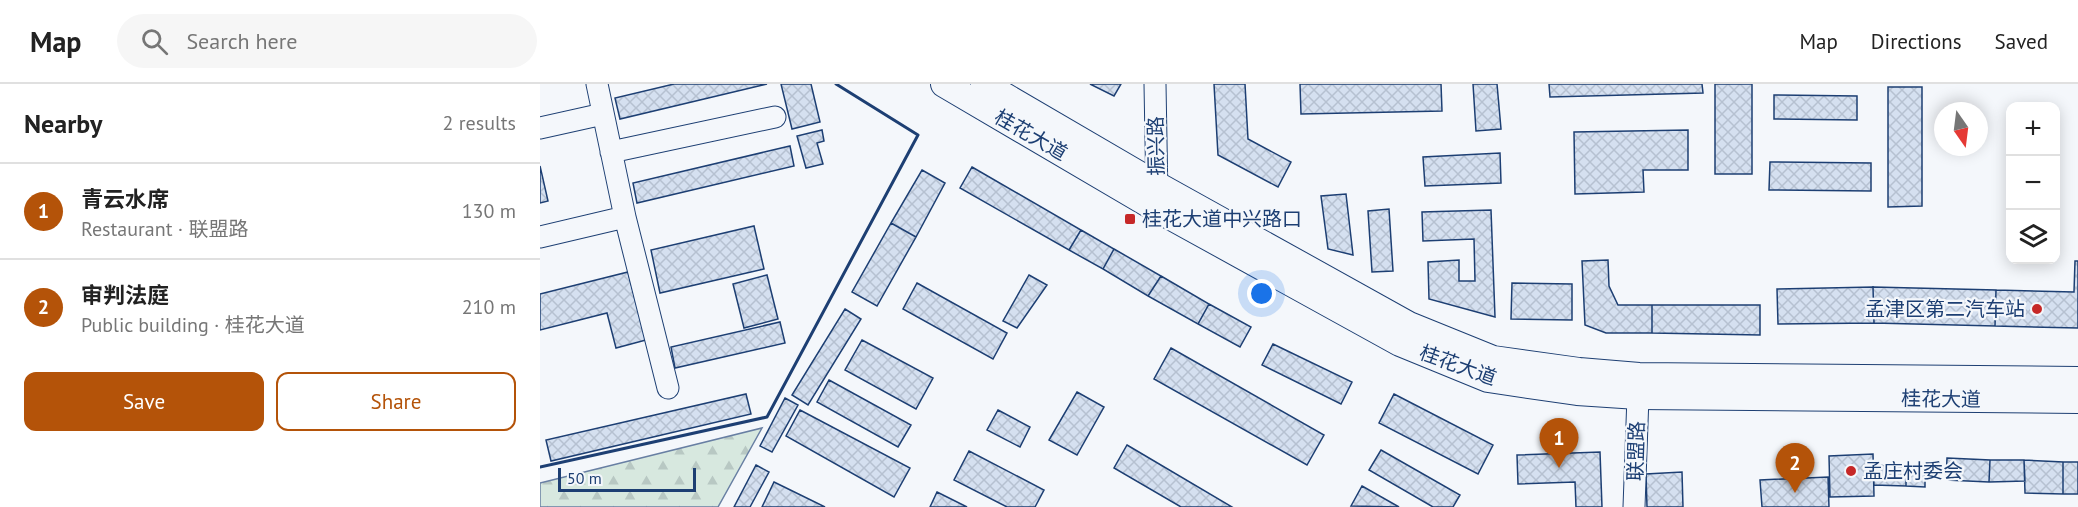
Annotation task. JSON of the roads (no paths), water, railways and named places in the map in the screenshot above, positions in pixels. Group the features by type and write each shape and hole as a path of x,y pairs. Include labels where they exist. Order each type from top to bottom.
{"main road":[{"name":"桂花大道","path":"944,84 1157,197 1409,325 1493,359 1579,371 1639,376 2078,380"},
{"name":"桂花大道","path":"984,84 1157,197 1400,344 1488,379 1577,392 1638,396 2078,400"}],"street":[{"path":"597,84 625,217 668,388"},
{"name":"振兴路","path":"1155,84 1157,197"},
{"path":"540,128 603,114"},
{"path":"611,152 775,117"},
{"path":"540,237 625,217"},
{"name":"联盟路","path":"1634,507 1638,396"}],"place":[{"name":"桂花大道中兴路口","path":"1130,219"},
{"name":"孟津区第二汽车站","path":"2037,309"},
{"name":"青云水席","path":"1559,468"},
{"name":"孟庄村委会","path":"1851,471"},
{"name":"审判法庭","path":"1795,493"}]}
